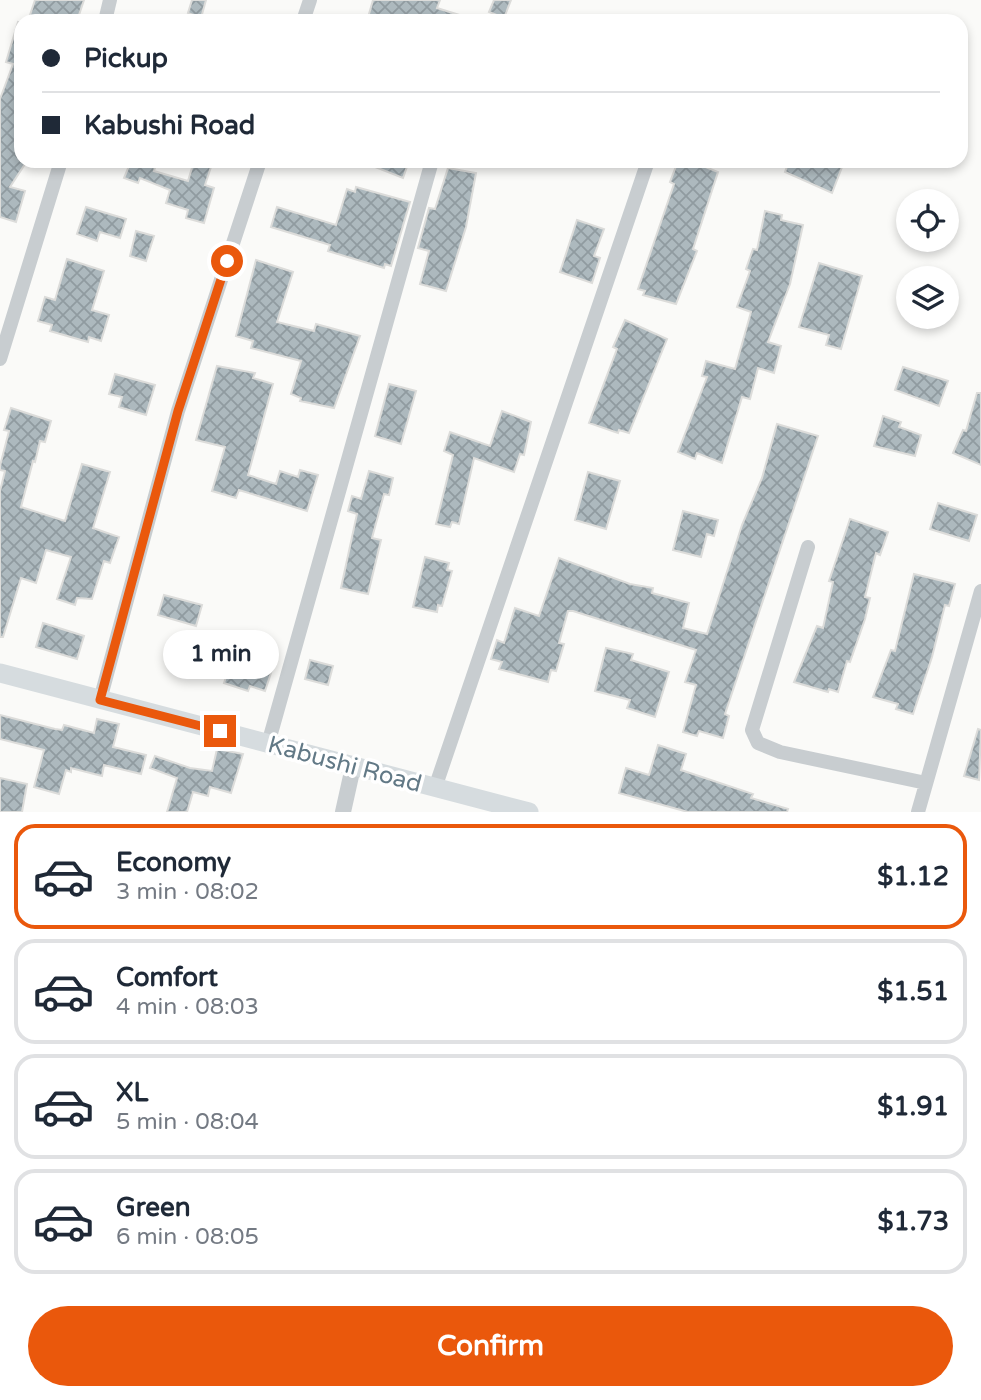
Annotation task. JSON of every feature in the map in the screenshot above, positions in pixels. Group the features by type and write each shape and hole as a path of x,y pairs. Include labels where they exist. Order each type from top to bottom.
{"main road":[{"name":"Kabushi Road","path":"0,673 528,812"}],"street":[{"path":"0,359 59,168"},
{"path":"100,700 178,411 258,168"},
{"path":"268,744 430,168"},
{"path":"435,788 646,168"},
{"path":"808,547 752,730 758,743 780,752 926,783"},
{"path":"918,812 981,591"},
{"path":"343,812 354,768"}],"building":[{"path":"35,0 84,0 79,14 30,14"},
{"path":"192,0 206,0 202,14 188,13"},
{"path":"373,0 440,0 437,8 456,14 369,14"},
{"path":"494,0 511,0 506,14 489,12"},
{"path":"14,35 14,168 22,168 10,187 25,191 16,222 0,217 0,99 13,64 6,62"},
{"path":"128,168 155,168 154,171 188,181 192,168 211,168 205,185 214,188 204,223 186,218 188,210 166,203 170,190 140,178 138,183 124,178"},
{"path":"378,168 407,168 403,178"},
{"path":"448,168 476,173 466,227 446,291 420,284 429,251 418,248 429,208 435,209"},
{"path":"675,168 708,168 718,172 693,249 697,251 676,304 643,295 645,291 638,289 674,184 670,182"},
{"path":"786,168 842,168 832,193 785,172"},
{"path":"356,187 410,202 391,266 385,264 384,268 328,251 330,245 271,227 277,207 336,225 347,189 355,192"},
{"path":"86,207 126,219 120,238 100,232 97,241 77,234"},
{"path":"765,211 782,215 781,220 803,225 790,284 768,342 781,346 774,373 758,368 750,399 742,397 722,463 697,453 695,459 678,452 707,377 702,376 706,361 735,369 751,312 737,307 750,271 746,269 753,249 757,250"},
{"path":"577,220 604,229 594,256 600,258 592,283 560,272"},
{"path":"136,231 154,236 146,261 130,256"},
{"path":"67,259 104,271 92,310 109,315 101,341 89,337 88,342 50,331 52,325 38,321 45,297 55,300"},
{"path":"256,260 293,272 277,322 314,331 316,324 360,336 334,408 300,401 301,398 291,394 301,361 251,348 253,341 236,336"},
{"path":"819,263 862,276 841,349 826,345 829,335 799,327"},
{"path":"625,320 667,339 629,433 619,430 618,433 589,423 617,349 613,347"},
{"path":"217,366 255,373 253,378 273,384 248,475 276,484 280,471 298,477 300,470 318,475 307,511 239,490 236,498 212,491 225,447 196,440"},
{"path":"903,367 948,381 939,406 895,390"},
{"path":"115,374 155,385 146,415 119,407 122,397 109,394"},
{"path":"389,384 416,391 401,444 375,436"},
{"path":"977,393 981,393 981,465 953,453 963,430 966,431"},
{"path":"11,408 51,421 45,442 40,441 35,462 33,461 21,507 65,521 82,464 110,472 93,528 119,537 110,563 104,561 92,599 77,598 75,605 57,599 71,557 46,550 36,583 21,578 3,637 0,637 0,491 5,471 0,470 0,466 9,431 4,430"},
{"path":"502,411 531,422 524,455 520,454 514,472 474,458 459,524 452,522 450,527 436,524 453,455 444,451 450,432 490,446"},
{"path":"883,416 901,422 899,427 921,435 915,456 874,446"},
{"path":"777,424 818,436 725,714 729,716 723,738 699,731 697,736 683,732 696,685 685,682 696,650 573,611 568,611 559,643 564,644 556,671 551,670 548,682 499,669 502,662 491,659 497,640 504,643 515,608 539,616 559,558 630,584 653,588 652,593 689,603 683,628 707,634 742,525 762,478"},
{"path":"369,471 393,478 389,495 384,494 372,538 381,540 368,594 341,588 357,514 348,511 352,496 361,499"},
{"path":"588,472 620,481 606,529 575,520"},
{"path":"938,503 977,515 969,541 930,529"},
{"path":"683,511 718,520 714,536 707,534 701,557 673,550"},
{"path":"850,519 888,532 880,555 876,553 865,597 870,598 865,619 850,662 847,661 838,692 829,689 828,692 794,682 817,626 823,628 833,582 829,581"},
{"path":"425,557 449,563 447,570 452,571 442,606 438,605 437,612 413,607"},
{"path":"914,574 955,584 949,606 945,605 932,657 913,714 896,709 898,704 873,697 891,650 895,651"},
{"path":"164,595 202,605 196,626 158,615"},
{"path":"43,623 84,636 77,659 36,647"},
{"path":"606,648 633,654 631,660 669,672 655,717 627,708 630,700 595,691"},
{"path":"218,653 272,670 265,691 250,686 248,691 224,683 226,677 211,673"},
{"path":"310,660 333,666 328,685 305,679"},
{"path":"0,715 55,729 62,730 64,725 94,733 97,719 119,724 113,747 146,755 141,774 104,765 102,776 71,768 71,772 66,770 59,794 34,787 44,750 0,739"},
{"path":"978,729 981,730 979,780 964,776"},
{"path":"658,745 686,754 681,770 753,794 751,798 788,809 787,812 688,812 619,793 626,768 649,775"},
{"path":"217,749 243,754 231,793 210,787 208,796 193,792 187,812 167,812 177,778 150,768 155,756 190,768 212,771"},
{"path":"0,778 27,784 22,812 0,812"}],"route":[{"path":"220,731 100,700 178,411 227,261"}]}
